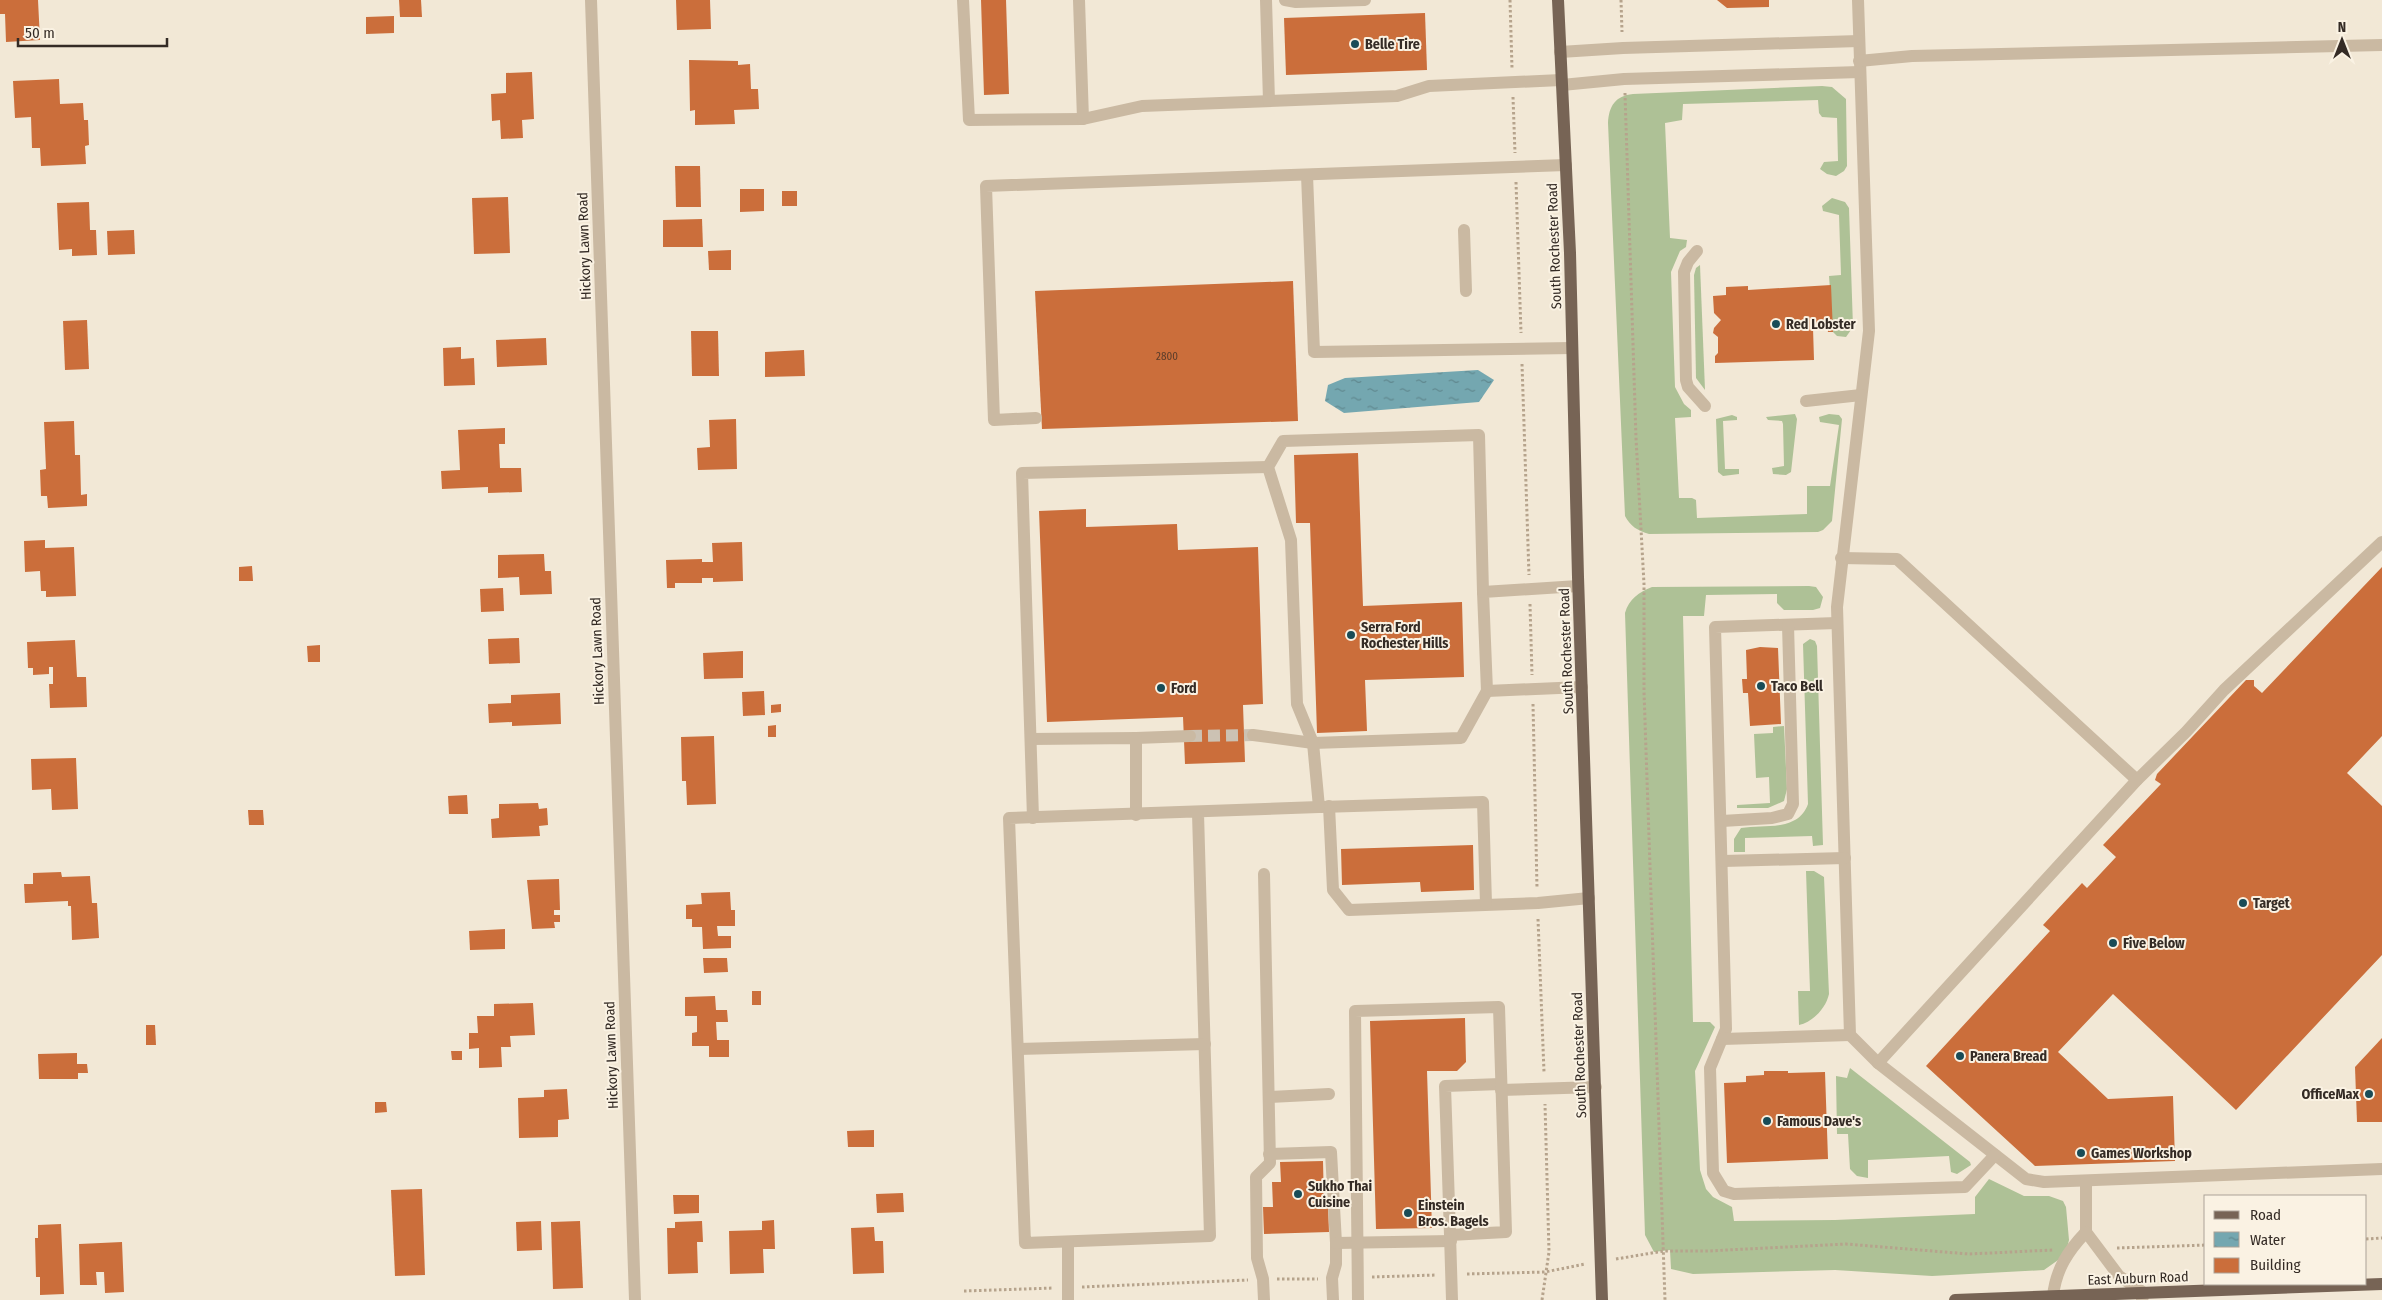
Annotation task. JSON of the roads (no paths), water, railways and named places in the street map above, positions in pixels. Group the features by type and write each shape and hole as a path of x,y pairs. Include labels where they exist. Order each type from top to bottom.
{"main road":[{"name":"South Rochester Road","path":"1558,0 1566,165 1602,1300"},
{"name":"East Auburn Road","path":"2367,1285 2382,1284"},
{"name":"East Auburn Road","path":"1954,1300 2143,1297 2364,1285"}],"street":[{"name":"Hickory Lawn Road","path":"591,0 635,1300"},
{"path":"963,0 969,120 1083,119 1142,106 1397,96 1428,86 1513,82 1561,83 1860,66 1932,55 2382,44"},
{"path":"1079,0 1083,119"},
{"path":"1266,0 1268,101"},
{"path":"1285,0 1296,2 1365,0"},
{"path":"1858,0 1869,331 1841,558 1837,623 1850,1035 1878,1064 2026,1179 2044,1182 2086,1181 2382,1169"},
{"path":"1560,52 1623,48 1859,41"},
{"path":"1036,418 994,420 986,186 1566,165"},
{"path":"1307,174 1314,352 1572,348"},
{"path":"1464,230 1466,291"},
{"path":"1697,251 1688,262 1684,272 1686,380 1688,387 1705,406"},
{"path":"1806,401 1861,395"},
{"path":"1253,735 1313,743 1461,738 1487,691 1479,435 1284,441 1268,467 1291,540 1297,704 1313,743 1324,807 1333,890 1350,910 1538,903 1589,898"},
{"path":"1033,818 1022,473 1268,467"},
{"path":"1878,1064 2137,780 2186,732 2224,690 2382,542"},
{"path":"1841,558 1897,558 2137,780"},
{"path":"1483,592 1578,586"},
{"path":"1837,623 1715,627 1722,821 1726,1029 1710,1068 1713,1173 1724,1191 1734,1194 1965,1187 1994,1155"},
{"path":"1722,821 1772,818 1788,814 1793,804 1788,625"},
{"path":"1487,691 1532,687 1582,687"},
{"path":"1030,739 1190,736"},
{"path":"1136,738 1136,815"},
{"path":"1198,813 1210,1236 1025,1243 1009,818 1483,802 1486,904"},
{"path":"1723,861 1845,858"},
{"path":"1264,874 1270,1162 1256,1177 1257,1258 1263,1280 1264,1300"},
{"path":"1336,1243 1358,1243 1450,1238 1506,1232 1499,1008 1355,1011 1358,1243 1358,1300"},
{"path":"1722,1039 1850,1035"},
{"path":"1018,1049 1205,1044"},
{"path":"1452,1300 1445,1086 1545,1089 1596,1087"},
{"path":"1269,1097 1329,1094"},
{"path":"1269,1154 1331,1152 1336,1243 1336,1264 1332,1278 1333,1300"},
{"path":"2086,1181 2086,1232 2118,1276 2143,1297"},
{"path":"2055,1298 2055,1279 2070,1249 2086,1232"},
{"path":"1068,1242 1068,1300"}],"water":[{"path":"1478,370 1494,380 1479,402 1344,413 1325,401 1328,385 1345,378"}],"tunnel":[{"path":"1190,736 1253,735"}],"place":[{"name":"Belle Tire","path":"1355,44"},
{"name":"Red Lobster","path":"1776,324"},
{"name":"Serra Ford Rochester Hills","path":"1351,635"},
{"name":"Taco Bell","path":"1761,686"},
{"name":"Ford","path":"1161,688"},
{"name":"Target","path":"2243,903"},
{"name":"Five Below","path":"2113,943"},
{"name":"Panera Bread","path":"1960,1056"},
{"name":"OfficeMax","path":"2369,1094"},
{"name":"Famous Dave's","path":"1767,1121"},
{"name":"Games Workshop","path":"2081,1153"},
{"name":"Sukho Thai Cuisine","path":"1298,1194"},
{"name":"Einstein Bros. Bagels","path":"1408,1213"}]}
